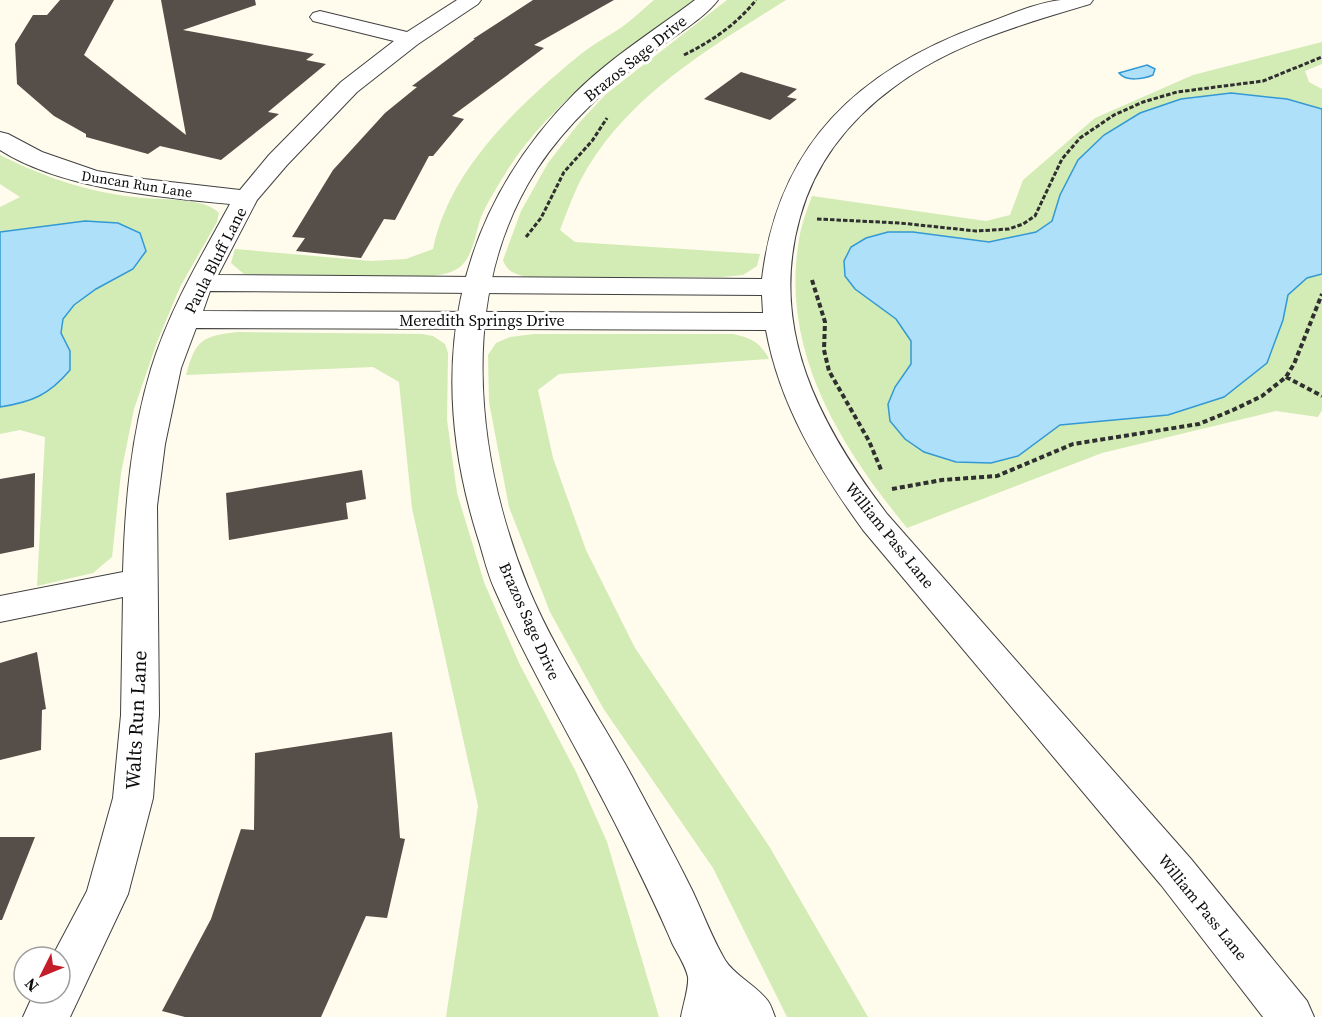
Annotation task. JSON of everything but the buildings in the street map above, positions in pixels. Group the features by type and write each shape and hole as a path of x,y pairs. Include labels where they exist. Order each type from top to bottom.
{"street":[{"name":"Paula Bluff Lane","path":"140,581 141,506 149,444 166,368 200,283 246,198 278,160 342,94 410,39 471,0"},
{"name":"Brazos Sage Drive","path":"708,0 585,96 554,130 525,169 502,210 485,255 477,285 465,373 470,434 483,500 512,587 557,682 618,789 671,891 707,997 752,1017"},
{"name":"William Pass Lane","path":"1083,0 996,27 936,52 886,81 853,108 828,135 808,166 788,207 779,245 776,287 785,354 805,406 835,466 875,522 1176,872 1291,1017"},
{"path":"320,17 410,39"},
{"name":"Duncan Run Lane","path":"0,139 11,149 75,174 109,182 246,198"},
{"name":"Meredith Springs Drive","path":"200,283 776,287"},
{"name":"Meredith Springs Drive","path":"185,319 779,322"},
{"path":"0,609 140,581"},
{"name":"Walts Run Lane","path":"72,964 107,894 133,798 140,715 140,581"}],"path":[{"path":"675,59 727,31 743,17 756,0"},
{"path":"786,218 913,224 988,232 1007,229 1035,216 1042,205 1050,181 1064,158 1077,142 1110,117 1149,99 1173,92 1254,83 1322,57"},
{"path":"524,240 541,218 564,172 592,141 611,112"},
{"path":"811,278 825,322 824,350 829,370 869,441 890,489"},
{"path":"858,499 890,489 942,480 997,476 1073,444 1199,424 1262,396 1286,377 1294,364 1322,294"},
{"path":"1286,377 1322,396"}],"green space":[{"path":"654,0 695,0 618,56 547,119 527,143 497,187 481,217 470,254 459,268 443,274 420,277 244,274 231,263 235,249 371,261 406,259 433,249 441,220 454,193 488,142 531,97 554,77 587,50 626,24"},
{"path":"727,0 786,0 698,57 643,101 619,125 597,153 579,183 560,230 575,242 760,254 757,266 743,275 723,277 527,277 509,270 503,260 521,211 548,163 579,123 606,94"},
{"path":"1322,42 1322,64 1305,71 1309,82 1322,89 1322,410 1318,417 1276,411 1102,453 907,528 882,497 838,430 807,358 798,320 795,281 800,234 812,196 986,221 1010,215 1023,180 1095,118 1193,75"},
{"path":"0,155 52,178 88,189 125,196 195,202 213,208 219,213 217,222 180,287 157,342 134,409 121,473 112,557 93,573 37,586 45,437 20,430 0,434 0,207 20,197 0,184"},
{"path":"238,332 422,334 433,336 445,344 448,353 447,420 457,493 484,582 519,663 576,772 607,842 659,1017 446,1017 478,806 412,508 399,382 373,367 186,375 193,354 202,342 216,335"},
{"path":"534,334 733,334 754,342 762,348 769,359 559,374 538,390 553,458 586,550 635,648 769,846 868,1017 787,1017 713,868 603,708 550,612 509,507 489,402 488,355 496,343 510,337"}],"water":[{"path":"1147,65 1155,69 1153,75 1130,79 1119,73"},
{"path":"1231,93 1287,99 1322,109 1322,274 1307,278 1288,295 1283,320 1267,363 1224,397 1168,415 1060,425 1018,456 991,463 956,462 924,452 905,439 890,421 888,404 895,387 911,364 911,341 896,319 855,289 845,276 844,261 851,247 866,238 888,232 913,232 989,242 1036,232 1052,221 1060,195 1078,160 1104,135 1140,113 1181,99"},
{"path":"85,221 118,223 140,233 146,251 133,269 96,289 74,305 63,319 61,333 70,351 70,370 62,379 55,386 31,400 0,407 0,232"}]}
